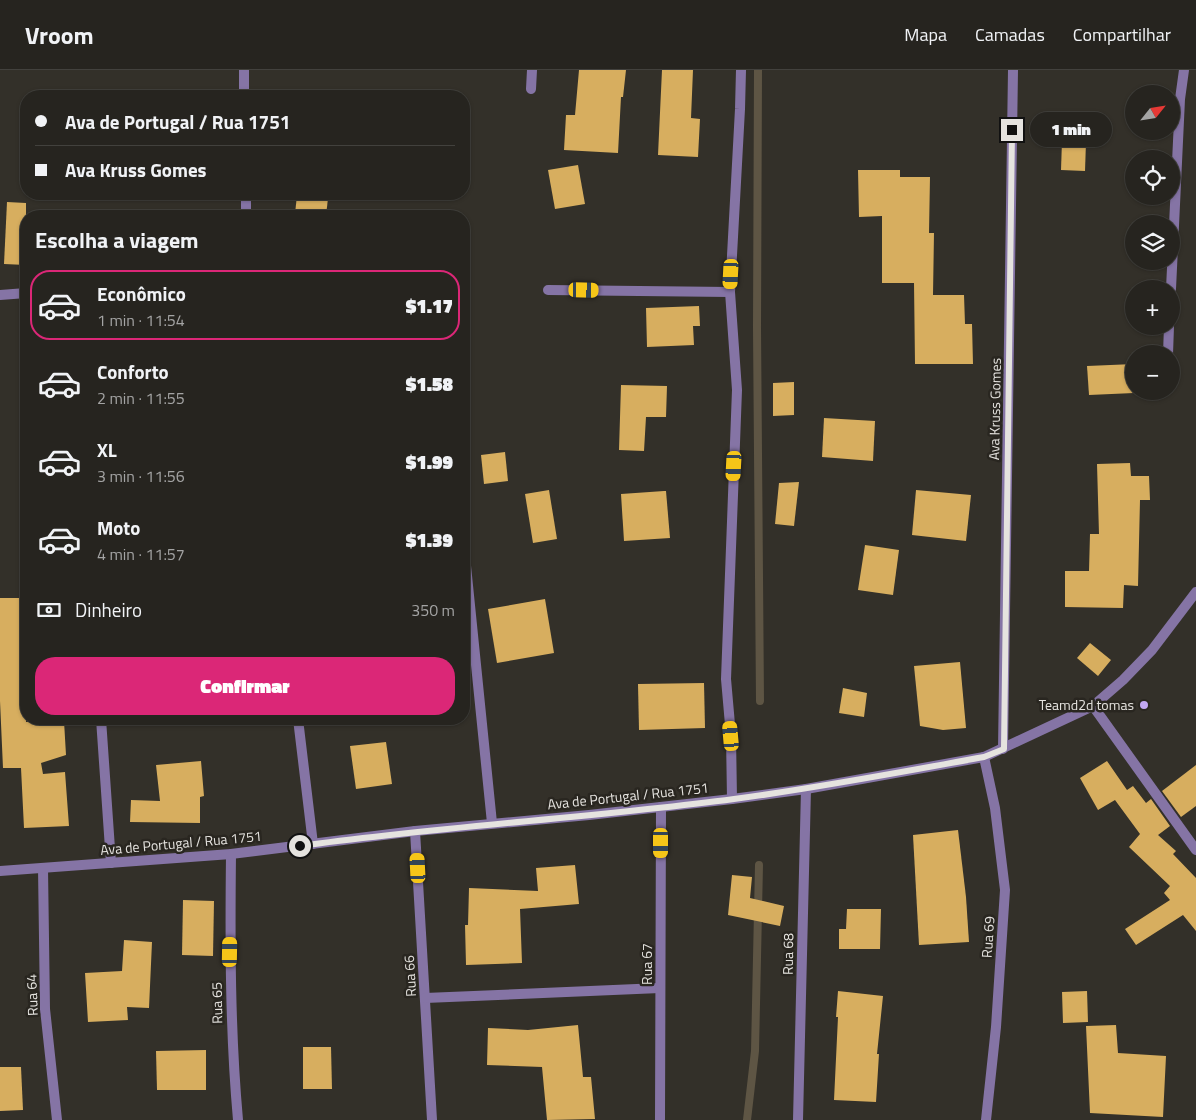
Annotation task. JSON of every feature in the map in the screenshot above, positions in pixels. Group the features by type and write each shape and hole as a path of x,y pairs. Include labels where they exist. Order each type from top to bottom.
{"street":[{"path":"244,70 244,90"},
{"path":"532,70 532,90"},
{"path":"732,799 731,736 726,679 737,390 730,292 741,70"},
{"name":"Ava Kruss Gomes","path":"1004,749 1013,70"},
{"path":"1171,280 1180,99 1184,70"},
{"path":"548,290 730,292"},
{"path":"0,295 20,293"},
{"name":"Ava de Portugal / Rua 1751","path":"0,872 231,854 416,831 589,815 732,799 806,790 984,757 1093,706 1123,680 1152,650 1196,592"},
{"path":"470,605 492,823"},
{"path":"1093,706 1196,850"},
{"path":"101,725 111,863"},
{"path":"299,725 313,844"},
{"name":"Rua 69","path":"984,757 995,808 1005,890 996,1027 986,1120"},
{"name":"Rua 68","path":"798,1120 806,790"},
{"name":"Rua 67","path":"660,1120 661,807"},
{"name":"Rua 66","path":"416,831 432,1120"},
{"name":"Rua 65","path":"231,854 231,1018 232,1055 238,1120"},
{"name":"Rua 64","path":"43,868 46,1009 56,1120"},
{"path":"425,998 660,988"}],"building":[{"path":"579,70 626,70 623,97 621,97 618,153 564,150 566,115 575,115"},
{"path":"662,70 693,70 691,118 700,119 698,157 658,155"},
{"path":"1062,141 1086,142 1085,171 1061,170"},
{"path":"578,165 585,204 555,209 548,170"},
{"path":"858,170 900,170 900,177 930,177 929,233 934,233 933,295 964,295 965,324 972,324 973,364 915,364 914,283 882,283 882,216 859,217"},
{"path":"296,200 328,200 327,210 295,210"},
{"path":"7,202 26,203 26,210 20,210 20,265 4,264"},
{"path":"699,306 700,326 693,326 694,345 647,347 646,308"},
{"path":"1125,364 1125,393 1089,395 1087,366"},
{"path":"794,382 794,415 773,416 773,383"},
{"path":"621,385 667,386 666,417 646,417 644,451 619,450"},
{"path":"824,418 875,421 873,461 822,457"},
{"path":"505,452 508,481 484,484 481,455"},
{"path":"1130,463 1131,476 1149,476 1150,500 1140,500 1138,586 1124,585 1123,608 1065,607 1065,571 1089,571 1090,534 1099,534 1097,464"},
{"path":"799,482 794,526 775,524 779,483"},
{"path":"549,490 557,539 533,543 525,494"},
{"path":"916,490 971,495 966,541 912,535"},
{"path":"666,491 670,538 624,541 621,494"},
{"path":"865,545 899,550 893,595 858,590"},
{"path":"0,598 20,598 20,725 64,725 66,755 41,763 43,774 65,772 69,826 24,828 21,768 3,768 0,701"},
{"path":"545,599 554,653 497,663 488,609"},
{"path":"1090,643 1111,660 1098,676 1077,658"},
{"path":"960,662 966,728 943,730 920,726 914,666"},
{"path":"704,683 705,728 639,730 638,684"},
{"path":"843,688 867,693 864,717 839,713"},
{"path":"386,742 392,784 356,789 350,746"},
{"path":"201,761 204,796 200,797 200,823 130,822 131,800 160,801 156,765"},
{"path":"1107,761 1127,790 1133,786 1146,803 1151,799 1170,826 1158,835 1176,851 1173,854 1196,878 1196,931 1183,915 1136,945 1125,929 1170,900 1164,893 1170,886 1129,847 1140,834 1115,800 1098,810 1080,778"},
{"path":"1196,765 1196,806 1181,817 1162,791"},
{"path":"958,830 969,942 919,945 913,835"},
{"path":"575,865 579,904 520,909 522,963 466,965 465,925 468,925 469,888 538,891 536,868"},
{"path":"732,875 752,877 750,898 784,906 780,926 728,915"},
{"path":"183,900 214,901 213,956 182,955"},
{"path":"847,909 881,909 880,949 839,949 839,929 846,929"},
{"path":"124,940 152,942 149,1008 127,1007 128,1020 88,1022 85,973 122,971"},
{"path":"838,991 883,996 877,1054 879,1054 876,1102 834,1100"},
{"path":"1087,991 1088,1022 1063,1023 1062,992"},
{"path":"578,1025 583,1077 591,1077 595,1119 547,1120 542,1067 487,1065 488,1028 528,1030"},
{"path":"1116,1025 1118,1053 1166,1056 1163,1117 1090,1113 1086,1026"},
{"path":"303,1047 331,1047 332,1089 303,1089"},
{"path":"206,1050 206,1090 157,1090 156,1051"},
{"path":"0,1067 21,1067 23,1110 0,1111"}],"waterway":[{"path":"758,70 757,328 760,701"},
{"path":"747,1120 755,1051 759,865"}],"place":[{"name":"Teamd2d tomas","path":"1144,705"}],"route":[{"path":"300,846 416,831 589,815 806,790 984,757 1004,749 1012,130"}]}
